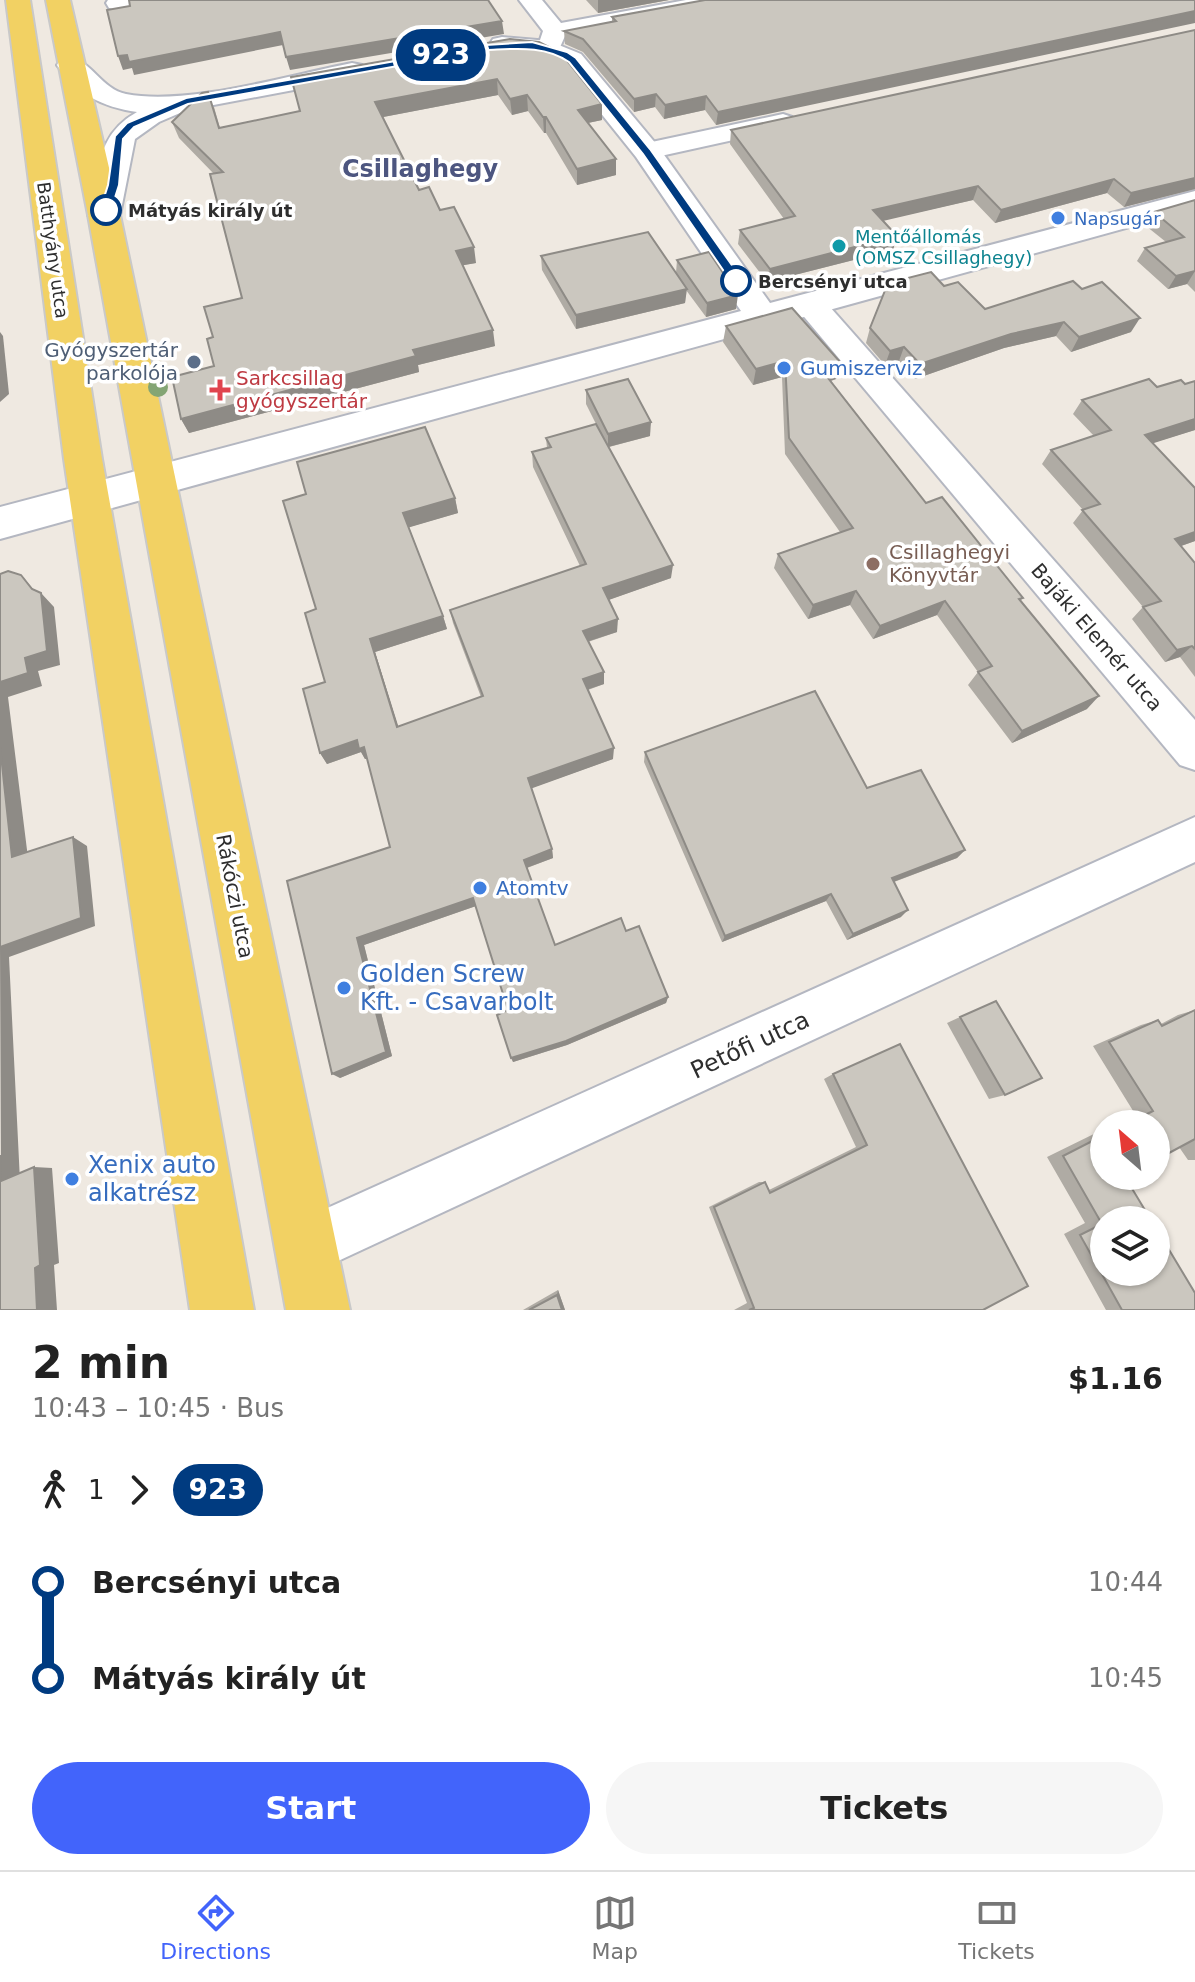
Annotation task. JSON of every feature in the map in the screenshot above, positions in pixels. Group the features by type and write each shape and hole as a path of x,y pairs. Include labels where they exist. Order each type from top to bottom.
{"main road":[{"name":"Batthyány utca","path":"18,0 91,499"},
{"path":"58,0 104,215 154,482"},
{"name":"Rákóczi utca","path":"154,482 303,1248 318,1310"},
{"path":"91,499 222,1310"}],"street":[{"path":"530,0 556,44 647,151 763,318"},
{"path":"471,50 511,44 556,44 723,0"},
{"path":"70,65 89,87 120,102 186,101 381,66"},
{"path":"104,215 113,185 118,139 130,125 186,101"},
{"path":"647,151 814,115"},
{"path":"0,523 1195,200"},
{"name":"Bajáki Elemér utca","path":"811,305 1195,751"},
{"name":"Petőfi utca","path":"303,1248 1195,839"}],"building":[{"path":"129,0 488,0 502,21 286,57 280,32 129,62 127,55 118,56 107,10 130,6"},
{"path":"705,0 1195,0 1195,11 718,112 706,96 665,105 656,94 634,99 583,39 564,31 616,21 612,17"},
{"path":"1195,30 1195,178 1131,193 1114,179 1001,210 978,186 873,210 897,236 770,269 740,230 795,216 731,130"},
{"path":"510,39 539,42 561,53 602,104 578,110 616,159 577,169 546,117 527,95 510,99 497,79 375,102 419,190 429,187 440,210 454,207 474,247 456,251 493,330 413,350 416,356 181,419 172,377 214,366 207,339 213,337 204,307 242,298 210,174 223,172 172,122 202,93 208,92 219,128 300,111 291,77"},
{"path":"1195,200 1195,271 1176,276 1145,248 1184,237 1154,212"},
{"path":"648,232 687,289 576,315 541,256"},
{"path":"709,252 738,295 707,303 677,260"},
{"path":"931,272 944,286 958,282 985,309 1073,281 1082,289 1102,282 1140,318 1079,337 1064,322 1011,334 920,364 904,347 890,351 870,328 888,283"},
{"path":"792,308 841,363 821,369 926,503 942,497 1023,598 1019,599 1099,696 1022,731 978,672 992,666 945,601 880,626 856,591 813,605 778,554 853,528 789,438 785,361 756,369 726,326"},
{"path":"628,379 651,422 608,434 586,390"},
{"path":"1149,379 1157,387 1181,380 1185,384 1195,381 1195,419 1145,435 1195,488 1195,532 1175,539 1195,563 1195,649 1192,646 1177,650 1143,607 1161,601 1082,510 1100,504 1051,450 1111,430 1082,400"},
{"path":"596,424 673,565 603,588 618,619 583,631 604,672 583,679 614,748 528,778 552,849 524,860 555,945 621,918 626,931 639,926 668,997 566,1041 511,1058 497,1015 508,1010 473,898 357,938 386,1052 332,1074 287,881 390,847 364,747 359,749 357,740 320,753 303,689 325,682 305,613 316,609 283,501 306,494 297,462 425,427 455,498 403,513 443,616 370,639 397,727 483,696 450,610 586,564 532,452 551,447 546,438"},
{"path":"8,571 21,575 32,589 41,593 47,651 25,658 28,673 0,682 0,574"},
{"path":"815,691 867,788 921,770 965,850 892,878 908,910 853,934 831,894 725,936 645,752"},
{"path":"0,746 12,857 73,837 81,918 0,947"},
{"path":"996,1001 1042,1078 1005,1095 960,1017"},
{"path":"1195,1010 1195,1139 1170,1152 1170,1110 1152,1110 1109,1042 1158,1020 1162,1026"},
{"path":"900,1044 1028,1286 983,1310 749,1310 754,1308 714,1207 765,1182 770,1193 867,1145 833,1074"},
{"path":"1090,1142 1090,1190 1133,1190 1143,1206 1092,1206 1063,1156"},
{"path":"0,1155 1,1181 34,1167 40,1265 35,1268 37,1310 0,1310"},
{"path":"1090,1230 1090,1253 1080,1235"},
{"path":"1170,1251 1195,1293 1195,1310 1122,1310 1109,1286 1170,1286"},
{"path":"557,1295 562,1310 529,1310"}],"bus line":[{"name":"923","path":"106,210 113,185 118,139 130,125 150,114 186,101 486,47 532,45 564,54 572,60 647,151 736,281"}],"place":[{"name":"Mátyás király út","path":"106,210"},
{"name":"Napsugár","path":"1058,218"},
{"name":"Mentőállomás (OMSZ Csillaghegy)","path":"839,246"},
{"name":"Bercsényi utca","path":"736,281"},
{"name":"Gyógyszertár parkolója","path":"194,362"},
{"name":"Gumiszerviz","path":"784,368"},
{"name":"Sarkcsillag gyógyszertár","path":"220,390"},
{"name":"Csillaghegyi Könyvtár","path":"873,564"},
{"name":"Atomtv","path":"480,888"},
{"name":"Golden Screw Kft. - Csavarbolt","path":"344,988"},
{"name":"Xenix auto alkatrész","path":"72,1179"}],"district":[{"name":"Csillaghegy","path":"420,169"}]}
